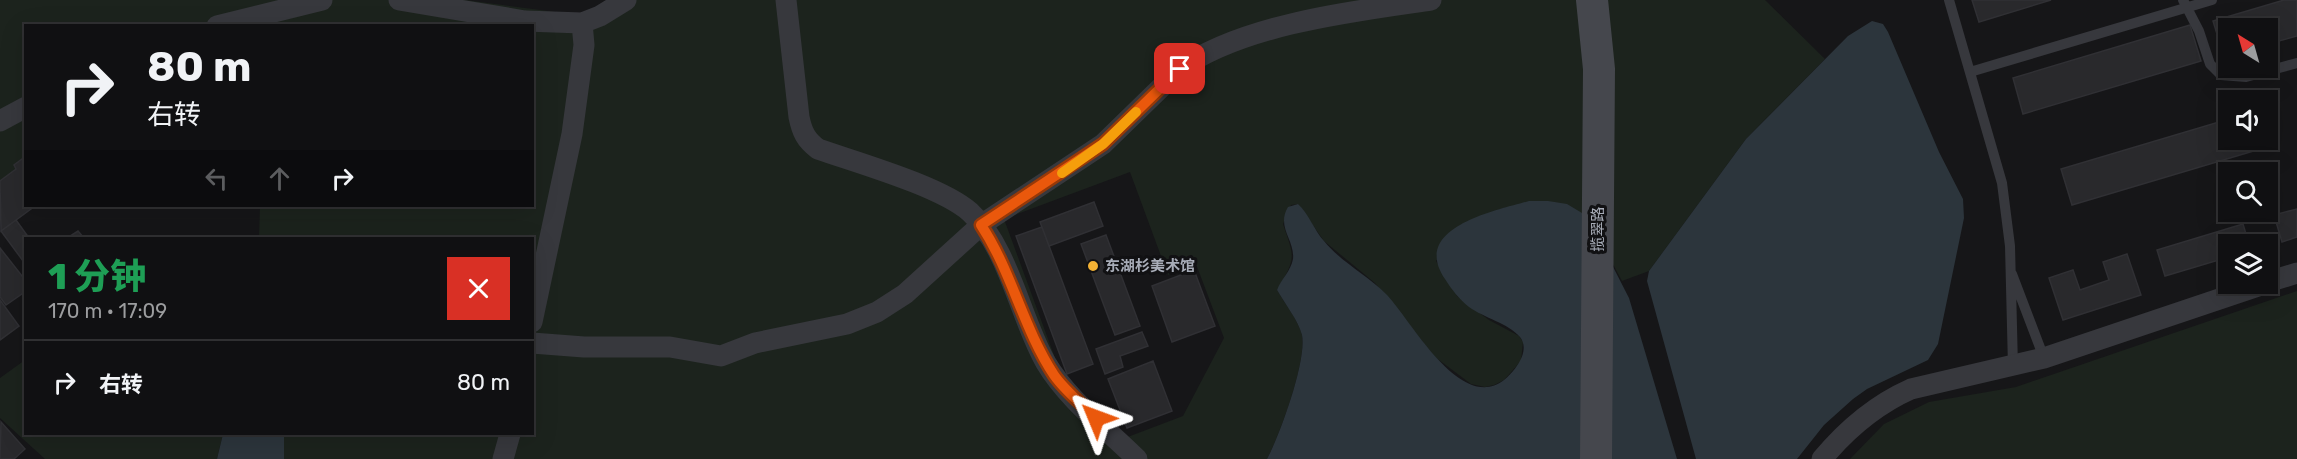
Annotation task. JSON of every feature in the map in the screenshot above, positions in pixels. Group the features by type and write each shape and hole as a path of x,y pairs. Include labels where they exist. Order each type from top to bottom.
{"street":[{"path":"225,24 322,0"},
{"path":"399,0 525,21 582,23 600,16 626,0"},
{"path":"786,0 799,117 802,130 810,143 818,149 930,189 954,201 970,213 981,225 1002,260 1035,342 1054,376 1137,459"},
{"path":"534,343 584,347 670,347 721,356 755,343 847,324 877,312 905,294 981,225 1084,159 1103,144 1180,69 1208,52 1287,25 1431,0"},
{"name":"揽翠路","path":"1592,0 1599,69 1596,459"},
{"path":"534,313 572,134 583,55 582,23"},
{"path":"0,121 24,108"},
{"path":"2278,279 2297,273"},
{"path":"1822,459 1863,417 1892,397 1927,384 2013,367 2044,358 2233,294"},
{"path":"503,459 510,435"}],"lane":[{"path":"1949,0 2002,183 2010,246 2013,367"},
{"path":"1970,72 2185,4 2212,0"},
{"path":"2185,4 2199,31 2210,64 2221,75 2246,78 2297,63"},
{"path":"2009,265 2044,358"}],"shaded area":[{"path":"0,0 465,0 578,15 620,0 1765,0 1825,59 1746,139 1649,271 1622,281 1587,216 1507,207 1470,221 1436,261 1457,296 1489,320 1519,336 1523,342 1521,361 1504,380 1494,385 1485,387 1471,384 1435,357 1375,283 1324,241 1298,204 1291,205 1283,224 1292,258 1288,271 1277,290 1298,323 1302,335 1302,347 1297,379 1279,433 1267,459 284,459 284,435 534,435 534,237 259,237 260,207 534,207 534,24 24,24 24,157 14,165 16,169 0,181","holes":["1130,172 1168,275 1196,264 1224,338 1183,416 1125,438 1062,377 1004,219"]},
{"path":"1872,21 1883,24 1888,32 1939,152 1963,199 1964,218 1938,344 1928,360 1867,389 1853,399 1824,425 1797,459 1696,459 1647,281 1649,271 1746,139 1848,36"},
{"path":"1529,201 1567,204 1587,216 1629,298 1677,459 1267,459 1279,433 1297,379 1302,347 1302,335 1298,324 1277,290 1293,259 1284,221 1288,207 1298,204 1331,249 1386,294 1422,341 1454,374 1470,384 1487,387 1504,380 1513,371 1523,354 1523,342 1515,332 1475,311 1459,298 1445,279 1437,261 1438,247 1447,235 1461,225 1496,210"},
{"path":"2297,291 2297,459 1850,459 1884,424 1929,402 2016,387"},
{"path":"24,361 24,435 223,435 217,459 45,459 0,418 0,378"},
{"path":"223,435 284,435 284,459 217,459"}],"building":[{"path":"1972,0 2051,0 1979,22"},
{"path":"2284,0 2297,0 2297,36 2278,41 2278,18 2223,18"},
{"path":"2218,20 2218,37 2213,21"},
{"path":"2190,25 2201,61 2023,114 2013,78"},
{"path":"2218,122 2218,150 2257,150 2072,205 2061,169"},
{"path":"24,158 24,207 34,207 1,231 0,181 16,169 14,165"},
{"path":"1094,202 1103,226 1049,246 1040,222"},
{"path":"2297,209 2297,237 2282,242 2276,222 2278,222 2278,214"},
{"path":"16,220 28,237 24,237 24,262 1,231"},
{"path":"2243,224 2246,234 2218,234 2218,260 2165,276 2157,250"},
{"path":"1042,227 1093,364 1067,374 1016,236"},
{"path":"78,231 83,237 69,237"},
{"path":"1106,235 1140,326 1115,335 1081,244"},
{"path":"0,248 24,278 24,292 6,305 0,297"},
{"path":"2127,254 2141,295 2063,320 2049,278 2073,270 2080,290 2109,280 2103,262"},
{"path":"1194,270 1215,326 1172,342 1152,286"},
{"path":"0,300 19,326 0,340"},
{"path":"1142,332 1148,346 1120,356 1123,367 1105,374 1096,349"},
{"path":"1153,361 1172,411 1127,428 1108,379"},
{"path":"1,422 25,449 14,459 0,459"}],"slow traffic":[{"path":"1062,173 1103,144 1136,112"}],"place":[{"name":"东湖杉美术馆","path":"1093,266"}],"route":[{"path":"1096,418 1059,382 1045,361 1002,260 981,225 1084,159 1103,144 1180,69"}]}
